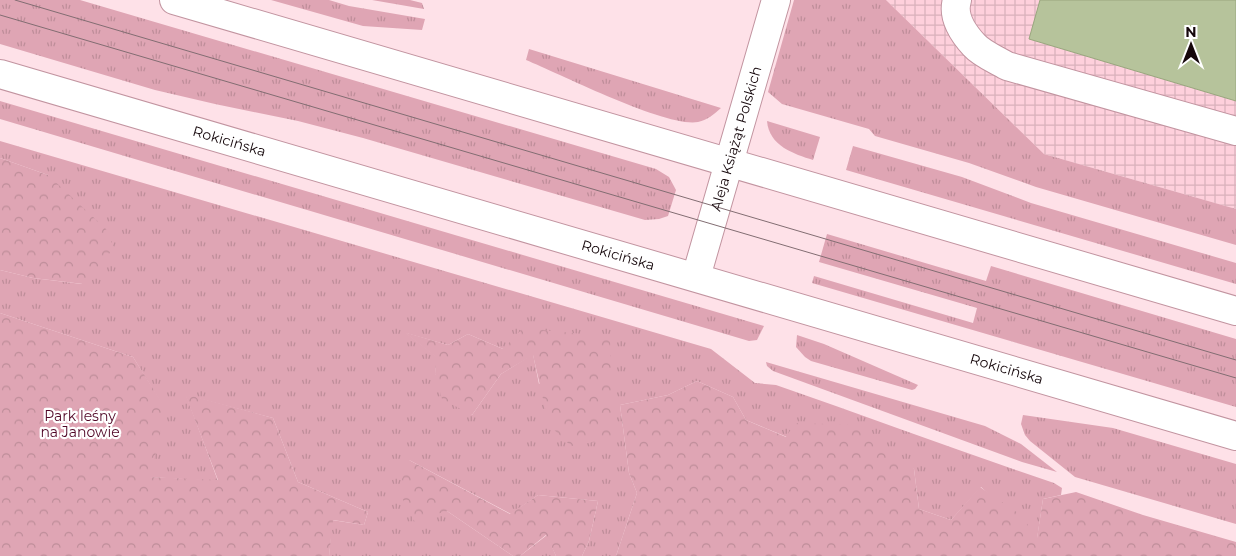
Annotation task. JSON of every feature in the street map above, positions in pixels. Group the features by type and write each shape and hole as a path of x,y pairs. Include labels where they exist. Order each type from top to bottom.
{"main road":[{"path":"174,0 1236,311"},
{"name":"Aleja Książąt Polskich","path":"696,277 776,0"},
{"path":"956,0 954,9 959,24 975,46 1008,66 1236,131"},
{"name":"Rokicińska","path":"0,74 1236,436"}],"shaded area":[{"path":"886,0 1236,0 1236,209 1044,154"}],"green space":[{"path":"0,0 80,0 656,169 669,177 676,190 668,216 645,220 363,138 298,121 155,90 0,44"},
{"path":"271,0 329,0 349,6 425,19 422,30 363,26"},
{"path":"372,0 410,0 422,3 424,9"},
{"path":"794,0 886,0 1044,154 1236,209 1236,245 1036,187 969,163 875,136 869,129 782,104 768,92"},
{"path":"529,49 721,108 713,115 698,122 683,122 663,117 613,99 526,60"},
{"path":"0,101 764,326 757,340 749,341 0,119"},
{"path":"767,121 820,137 813,160 791,152 777,143 772,137"},
{"path":"0,141 711,349 755,383 776,385 1054,483 1062,488 1061,495 1043,499 1037,539 981,487 951,520 919,509 914,469 787,437 746,420 733,397 697,381 668,395 620,405 629,473 637,493 616,556 582,556 589,541 598,501 538,495 511,514 409,460 447,511 513,556 329,556 332,520 364,525 368,512 298,482 273,418 186,395 218,481 149,477 165,409 133,357 0,313 0,270 33,278 82,284 48,175 0,158","holes":["406,333 448,345 468,334 503,349 610,337 539,384 533,354 501,374 472,415 435,374 437,357"]},
{"path":"853,146 962,177 1031,203 1236,263 1236,284 846,170"},
{"path":"0,158 48,175 106,229 114,248 83,284 33,278 0,270"},
{"path":"827,234 986,281 991,266 1236,339 1236,407 812,283 814,276 973,323 977,308 819,262"},
{"name":"Park leśny na Janowie","path":"0,313 133,357 166,409 150,477 218,480 185,394 273,418 298,482 368,512 364,525 333,520 329,556 0,556"},
{"path":"523,328 610,337 613,439 571,446 549,425 533,355 501,374 472,415 442,399 435,374 436,357 404,332 448,345 468,334 503,349"},
{"path":"797,335 824,344 918,385 912,390 811,361 796,347"},
{"path":"766,362 985,426 1021,444 1057,472 1022,462 773,371 767,366"},
{"path":"697,381 733,397 746,420 786,437 795,423 861,425 914,469 919,509 951,520 980,487 1021,515 1037,538 1043,499 1076,492 1143,515 1236,542 1236,556 616,556 637,493 629,473 620,405 668,395"},
{"path":"1023,415 1113,428 1236,464 1236,524 1075,477 1030,441 1025,435 1021,424"},
{"path":"409,460 510,514 538,495 598,501 589,541 582,556 556,556 546,535 520,556 513,556 447,511 414,521 398,490"},
{"path":"547,535 556,556 520,556"}],"building":[{"path":"1040,0 1236,0 1236,101 1029,39"}],"tram line":[{"path":"15,0 1236,360"},
{"path":"0,15 1236,378"}]}
